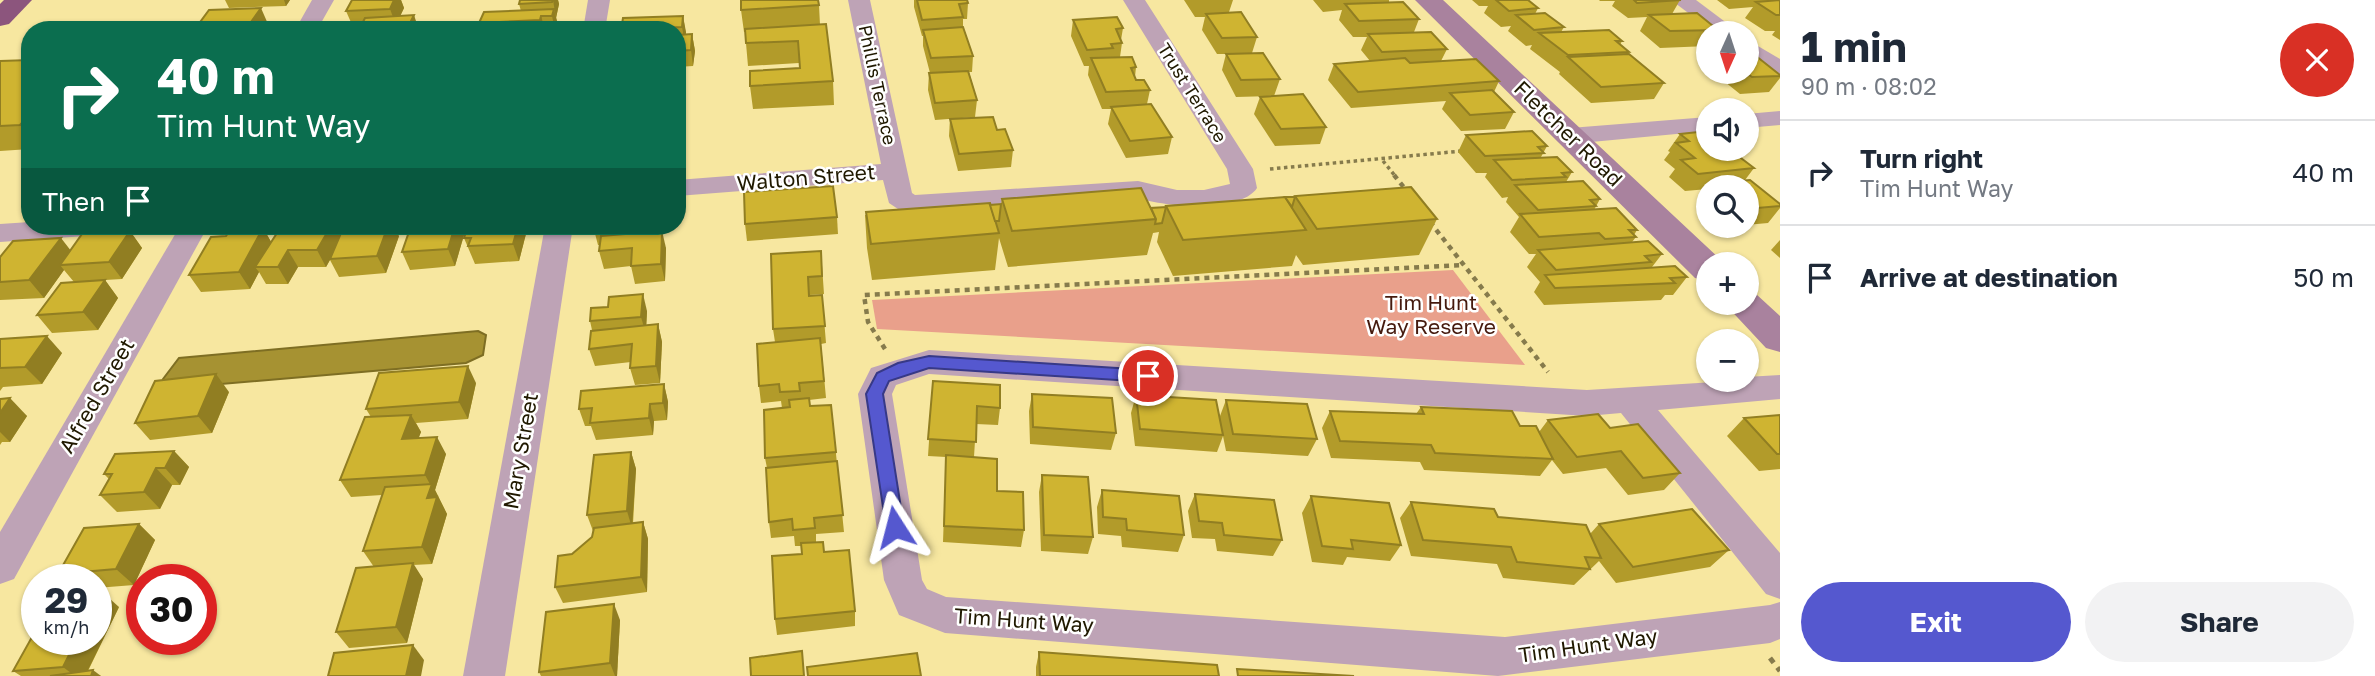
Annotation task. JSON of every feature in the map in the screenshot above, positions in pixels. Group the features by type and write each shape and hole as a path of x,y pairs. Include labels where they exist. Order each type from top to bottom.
{"highway":[{"path":"0,18 19,0"}],"street":[{"path":"311,21 323,0"},
{"path":"596,21 599,0"},
{"name":"Phillis Terrace","path":"859,0 894,171"},
{"name":"Trust Terrace","path":"1134,0 1240,169 1252,179"},
{"name":"Fletcher Road","path":"1428,0 1696,257"},
{"path":"1682,0 1712,21"},
{"path":"1759,55 1780,69"},
{"path":"1759,120 1780,118"},
{"path":"1570,136 1696,125"},
{"name":"Walton Street","path":"686,187 894,171 899,197 908,203 924,205 1138,189 1158,198 1214,199 1252,179"},
{"path":"0,233 21,232"},
{"name":"Alfred Street","path":"0,567 189,235"},
{"name":"Mary Street","path":"484,676 558,235"},
{"path":"1756,315 1780,338"},
{"name":"Tim Hunt Way","path":"1780,387 1587,403 929,362 883,377 875,394 903,580 913,602 945,615 1505,657 1770,624 1780,620"},
{"path":"1632,401 1780,582"}],"path":[{"path":"1252,179 1401,159 1406,155 1472,150"},
{"path":"1382,161 1407,192"},
{"path":"1423,213 1549,374"},
{"path":"877,335 868,322 864,295 1464,265"}],"green space":[{"name":"Tim Hunt Way Reserve","path":"1453,270 1525,365 877,329 872,300"}],"shaded area":[{"path":"478,331 486,335 483,355 466,363 163,389 163,379 179,358"}],"building":[{"path":"352,0 394,0 390,9 346,11"},
{"path":"520,0 553,0 519,4"},
{"path":"741,0 818,0 819,5 741,10"},
{"path":"917,0 967,0 968,3 959,4 963,17 922,20"},
{"path":"1496,0 1528,0 1538,8 1509,11"},
{"path":"1634,0 1681,0 1637,3"},
{"path":"1780,0 1780,15 1756,2"},
{"path":"1403,2 1419,19 1359,21 1345,4"},
{"path":"261,8 252,21 201,21 209,10"},
{"path":"554,9 552,16 541,16 540,20 520,21 480,21 484,12"},
{"path":"1241,12 1257,37 1222,38 1206,14"},
{"path":"1545,13 1564,27 1534,30 1516,15"},
{"path":"1697,13 1707,21 1696,21 1696,30 1670,31 1649,15"},
{"path":"414,15 411,21 364,21 365,18"},
{"path":"683,16 683,21 622,21 623,18"},
{"path":"1117,17 1123,28 1116,29 1122,43 1111,44 1113,48 1087,50 1073,20"},
{"path":"826,24 833,81 750,86 750,71 800,68 798,41 746,43 745,29"},
{"path":"963,27 973,56 931,58 923,30"},
{"path":"1609,30 1622,41 1616,41 1629,52 1568,55 1539,33"},
{"path":"1431,32 1447,49 1382,52 1368,34"},
{"path":"686,34 692,34 691,50 686,50"},
{"path":"1263,53 1280,79 1241,80 1226,54"},
{"path":"1629,54 1664,83 1601,87 1568,57"},
{"path":"1132,57 1136,67 1131,68 1136,80 1144,80 1150,90 1106,92 1091,58"},
{"path":"1405,58 1410,63 1476,59 1499,81 1358,92 1334,64"},
{"path":"1759,58 1780,75 1759,77"},
{"path":"21,60 20,125 0,126 0,61"},
{"path":"968,71 977,100 935,103 929,73"},
{"path":"1492,90 1514,112 1470,115 1450,93"},
{"path":"1303,94 1326,127 1281,129 1260,97"},
{"path":"1151,104 1172,137 1130,141 1111,107"},
{"path":"993,117 997,130 1005,129 1013,150 959,154 950,119"},
{"path":"1532,131 1547,146 1538,147 1544,153 1485,156 1466,135"},
{"path":"1696,132 1696,161 1745,161 1754,168 1698,174 1681,160 1695,158 1676,143 1689,141 1680,134"},
{"path":"1557,157 1572,172 1562,173 1566,177 1512,180 1494,160"},
{"path":"1583,181 1600,199 1590,200 1596,206 1538,210 1515,185"},
{"path":"833,186 837,217 745,224 744,192"},
{"path":"1411,187 1437,219 1317,229 1295,196"},
{"path":"1759,187 1780,204 1759,208"},
{"path":"1141,188 1156,219 1012,231 1002,199"},
{"path":"1285,197 1306,230 1183,240 1166,206"},
{"path":"1285,197 1295,197 1292,207"},
{"path":"990,203 999,233 871,244 866,212"},
{"path":"1001,204 999,221 995,221 990,205"},
{"path":"1166,207 1162,223 1155,224 1156,219 1151,208"},
{"path":"1616,208 1637,230 1629,230 1636,237 1605,239 1599,233 1539,237 1520,214"},
{"path":"81,235 127,235 109,262 60,265"},
{"path":"259,235 239,272 189,275 211,237"},
{"path":"276,235 326,235 317,250 288,250 278,267 255,267"},
{"path":"340,235 385,235 377,256 330,259"},
{"path":"408,235 452,235 448,249 402,252"},
{"path":"465,235 516,235 513,244 468,246 471,238 464,238"},
{"path":"662,235 661,264 631,266 632,248 599,251 601,236"},
{"path":"61,238 29,280 0,282 0,257 13,241"},
{"path":"1648,241 1662,254 1645,256 1651,262 1556,270 1538,250"},
{"path":"821,251 822,276 808,277 809,296 822,295 825,326 773,329 771,254"},
{"path":"1675,266 1687,277 1670,278 1675,283 1555,288 1545,275"},
{"path":"105,280 83,312 37,315 61,283"},
{"path":"643,294 641,317 590,321 591,308 608,307 609,297"},
{"path":"658,324 656,366 630,368 632,344 589,349 591,331"},
{"path":"47,336 25,367 0,368 0,339"},
{"path":"820,338 824,381 799,383 800,391 780,392 779,384 759,386 757,344"},
{"path":"468,366 459,402 366,409 379,373"},
{"path":"216,374 198,416 135,423 155,381"},
{"path":"933,381 1000,385 1000,408 977,406 976,442 928,439"},
{"path":"664,384 663,403 650,404 649,418 590,423 592,408 579,409 581,391"},
{"path":"1032,394 1112,398 1116,433 1033,427"},
{"path":"1136,395 1216,400 1223,435 1140,429"},
{"path":"10,398 0,413 0,399"},
{"path":"809,398 810,406 831,405 836,452 765,458 764,410 790,407 789,400"},
{"path":"1226,400 1307,404 1317,439 1233,434"},
{"path":"1421,407 1512,411 1520,426 1536,426 1553,459 1435,453 1431,445 1340,441 1330,411 1424,414"},
{"path":"1598,414 1610,428 1638,424 1680,473 1643,478 1621,451 1577,457 1548,420"},
{"path":"411,415 402,439 437,437 425,475 340,480 365,417"},
{"path":"1780,415 1780,454 1777,454 1744,418"},
{"path":"174,451 165,468 156,468 144,492 100,495 112,474 104,474 115,454"},
{"path":"631,452 627,511 587,515 594,455"},
{"path":"946,455 997,459 997,491 1023,492 1024,530 944,526"},
{"path":"837,461 843,515 814,518 815,528 793,530 792,519 769,522 766,468"},
{"path":"1042,475 1088,477 1093,537 1044,535"},
{"path":"432,484 427,498 437,497 422,547 363,551 385,487"},
{"path":"1102,490 1179,496 1184,535 1127,530 1126,519 1103,517"},
{"path":"1195,494 1274,500 1282,540 1224,535 1222,523 1199,521"},
{"path":"1311,496 1389,503 1401,545 1351,540 1353,549 1322,546"},
{"path":"1411,502 1494,509 1498,517 1586,525 1601,558 1585,557 1590,569 1517,562 1511,547 1423,540"},
{"path":"1692,509 1729,550 1633,567 1599,524"},
{"path":"643,522 641,577 555,587 558,556 572,554 592,537 594,528"},
{"path":"139,524 116,569 112,569 112,564 64,564 84,528"},
{"path":"823,542 824,552 849,550 855,611 775,619 772,556 802,554 801,543"},
{"path":"413,563 396,627 336,632 356,568"},
{"path":"614,604 610,663 539,672 546,612"},
{"path":"413,645 406,676 328,676 334,653"},
{"path":"802,651 804,676 751,676 750,658"},
{"path":"1039,652 1217,665 1219,676 1040,676"},
{"path":"917,653 921,676 808,676 807,667"},
{"path":"22,655 69,655 63,667 13,671"},
{"path":"1237,669 1354,676 1238,676"},
{"path":"93,670 91,676 50,676"}],"route":[{"path":"895,527 875,394 883,377 929,362 1148,376"}]}
